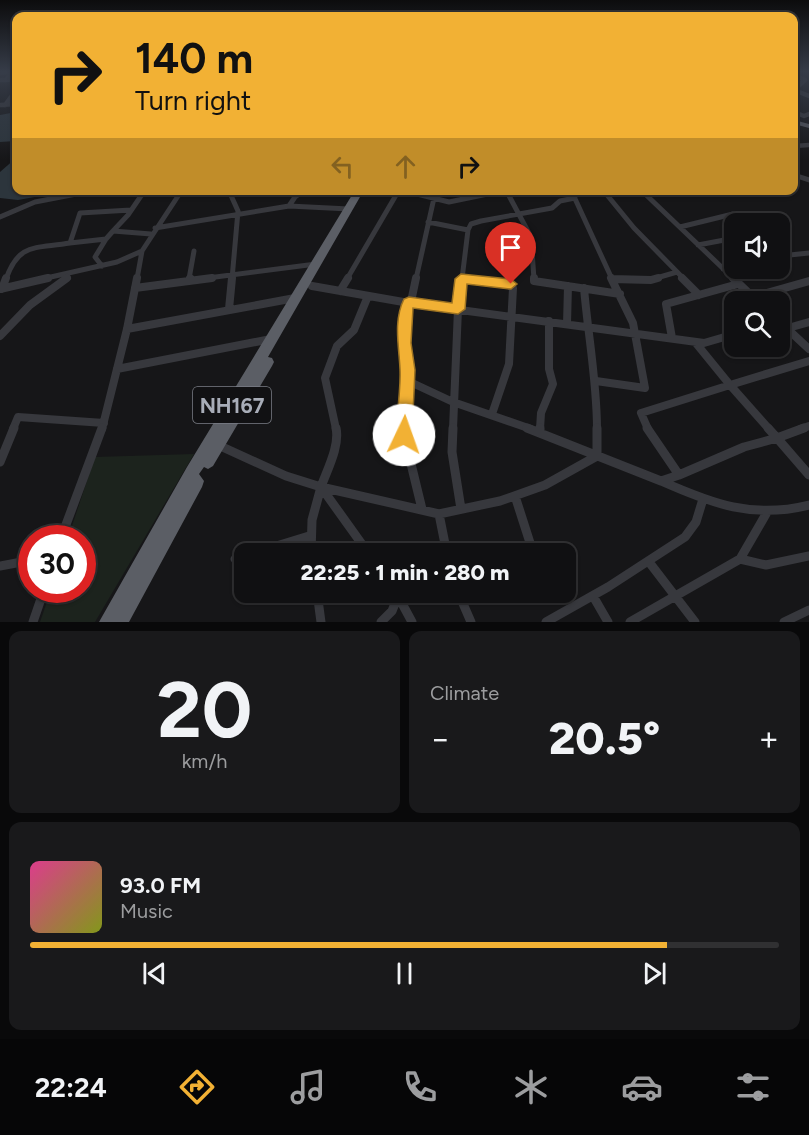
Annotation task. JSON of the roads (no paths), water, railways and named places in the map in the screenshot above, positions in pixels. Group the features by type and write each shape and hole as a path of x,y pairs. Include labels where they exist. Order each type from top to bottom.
{"highway":[{"name":"NH167","path":"108,622 139,563 357,195"},
{"name":"NH167","path":"119,622 364,195"}],"street":[{"path":"0,217 14,208 37,199 64,195"},
{"path":"102,266 95,257 106,239 142,195"},
{"path":"66,525 104,423 142,251 178,195"},
{"path":"229,309 237,216 230,195"},
{"path":"289,206 298,195"},
{"path":"340,291 397,195"},
{"path":"421,195 449,202 487,195"},
{"path":"511,195 531,237 534,281 620,294"},
{"path":"573,195 612,279 624,298 635,333 645,388 596,381"},
{"path":"607,195 634,228 699,295"},
{"path":"646,195 746,291"},
{"path":"422,509 404,435 408,381 404,343 406,308 434,198"},
{"path":"461,510 452,452 453,402 458,309 468,230 471,224 552,208 560,201 574,198"},
{"path":"113,231 153,231 289,206 349,209"},
{"path":"70,243 80,213 131,210"},
{"path":"680,227 724,216"},
{"path":"428,222 468,230"},
{"path":"1,289 12,262 21,252 106,239"},
{"path":"698,245 724,240"},
{"path":"1,289 102,266 142,251"},
{"path":"189,281 194,251"},
{"path":"790,255 809,253"},
{"path":"135,288 316,264"},
{"path":"612,279 651,280 677,272"},
{"path":"0,336 30,305 73,273"},
{"path":"461,279 511,284 513,288 509,364 492,414"},
{"path":"779,291 809,281"},
{"path":"672,338 666,304 738,284"},
{"path":"312,285 409,303 695,342 704,343 724,337"},
{"path":"567,324 568,286"},
{"path":"585,288 596,381 597,456"},
{"path":"310,543 311,515 338,433 325,378 337,346 354,330 368,296"},
{"path":"126,329 295,298"},
{"path":"540,433 541,412 553,384 549,369 549,321"},
{"path":"790,327 809,322"},
{"path":"790,330 809,349"},
{"path":"117,369 271,339"},
{"path":"695,342 809,476"},
{"path":"679,475 649,433 641,413 809,361"},
{"path":"408,381 453,402 492,414 734,510 766,514 809,506"},
{"path":"0,462 18,417 104,423"},
{"path":"661,481 744,447 809,426"},
{"path":"219,445 286,476 321,488 439,514 515,496 545,485 597,456"},
{"path":"321,488 361,543"},
{"path":"515,496 530,543"},
{"path":"546,622 649,562 685,537 696,522 703,499"},
{"path":"439,514 445,543"},
{"path":"630,622 740,559 766,514"},
{"path":"286,543 309,536"},
{"path":"740,559 766,565 809,556"},
{"path":"649,562 695,622"},
{"path":"0,566 18,563"},
{"path":"593,596 608,622"},
{"path":"33,622 40,603"},
{"path":"318,603 321,622"},
{"path":"381,622 392,611 394,603"},
{"path":"402,603 412,622"},
{"path":"463,603 471,622"},
{"path":"784,622 809,610"}]}
